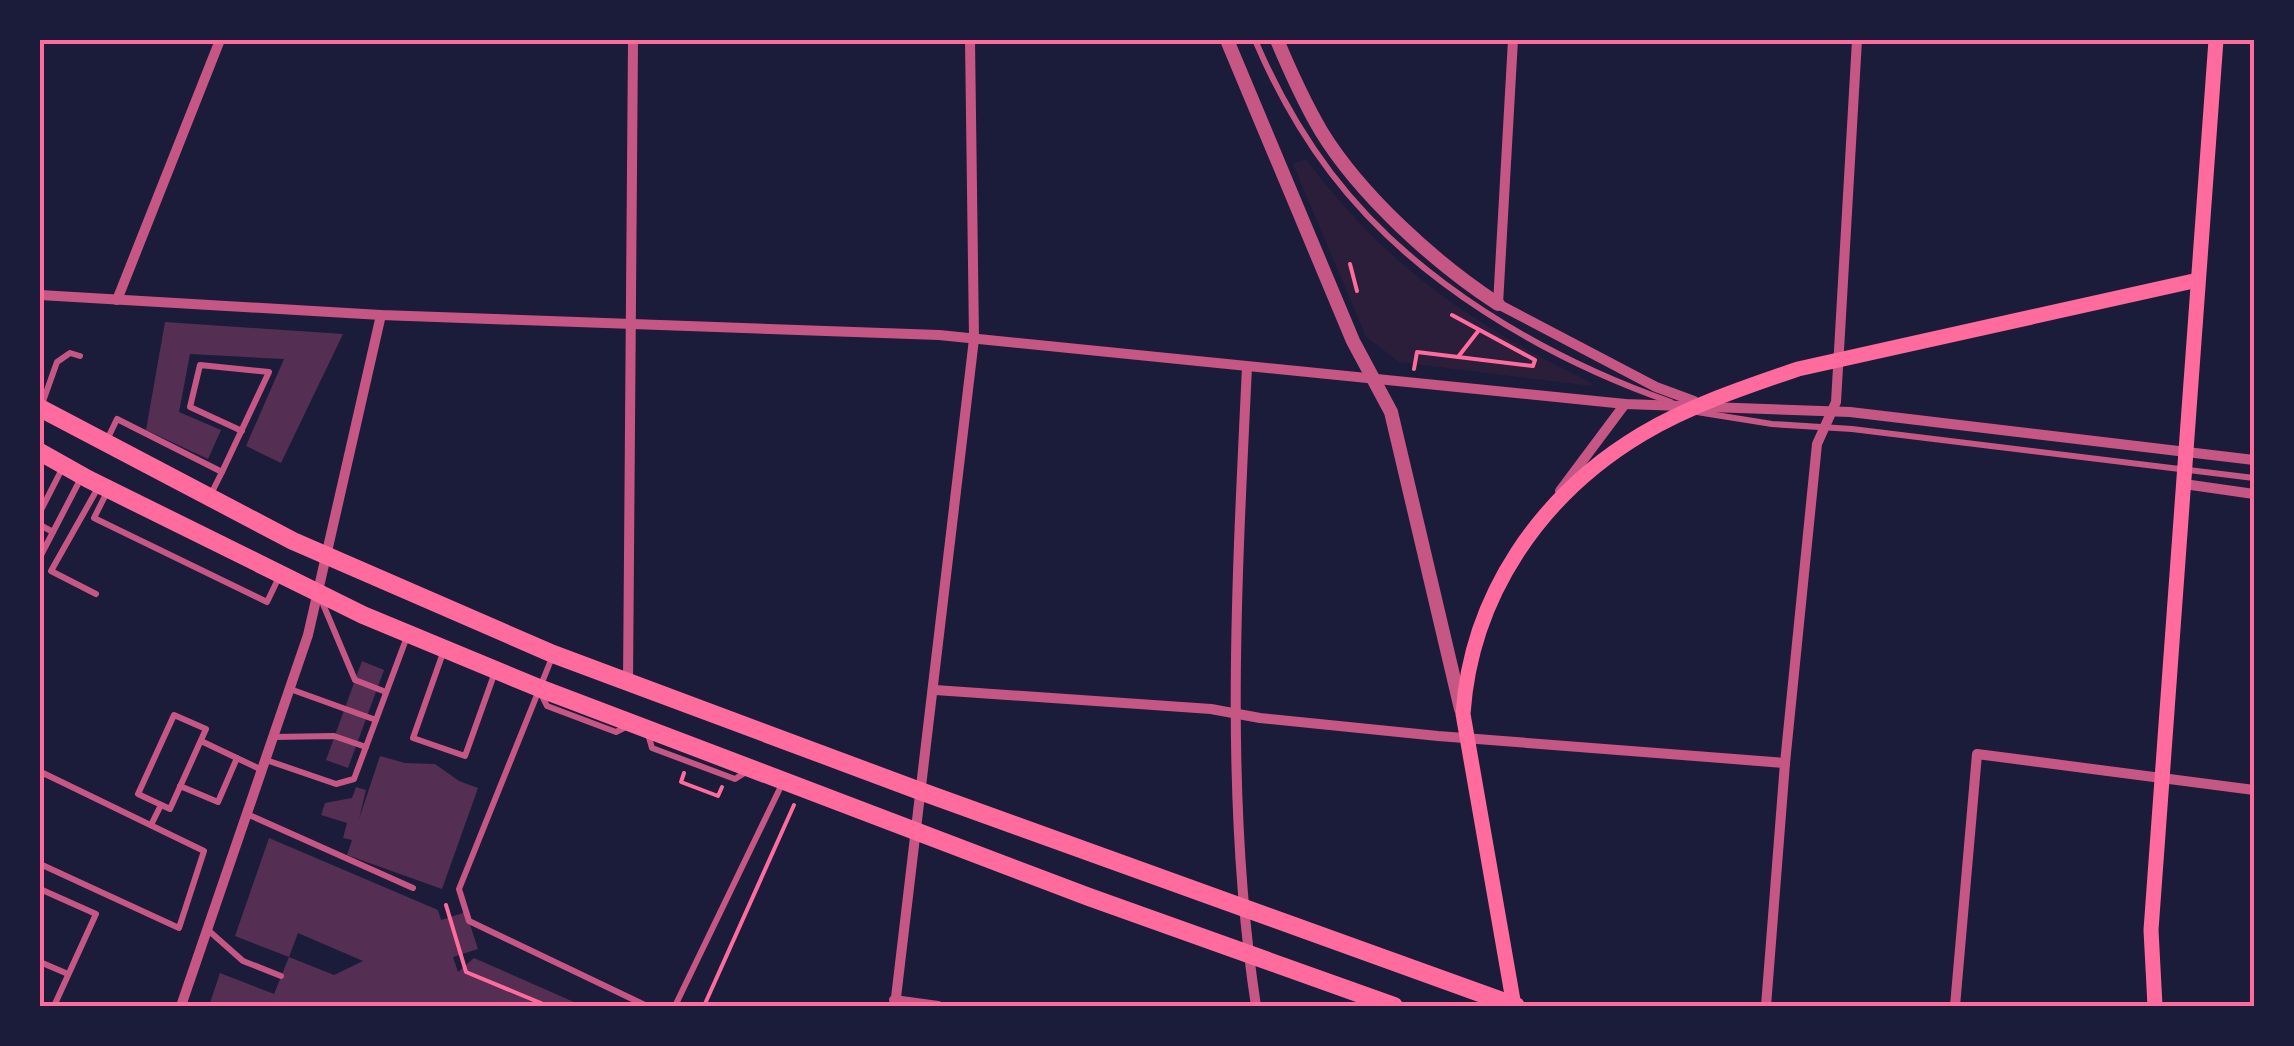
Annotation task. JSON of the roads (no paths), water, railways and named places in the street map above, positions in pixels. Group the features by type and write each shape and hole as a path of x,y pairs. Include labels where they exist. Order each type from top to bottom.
{"main road":[{"path":"2155,1006 2151,930 2216,40"},
{"path":"40,407 209,498 326,555 553,654 920,792 1514,1006 1463,714 1465,680 1484,611 1508,563 1572,489 1626,444 1691,407 1798,369 2198,280"},
{"path":"48,461 318,592 538,688 1089,897 1394,1006"}],"street":[{"path":"117,300 220,40"},
{"path":"628,684 633,40"},
{"path":"938,1006 892,1004 935,690 974,340 970,40"},
{"path":"1227,40 1371,379 1391,412 1463,714"},
{"path":"1277,40 1303,99 1338,155 1394,219 1464,282 1691,407"},
{"path":"1498,304 1513,40"},
{"path":"1766,1006 1785,763 1817,444 1834,406 1839,361 1857,40"},
{"path":"40,295 381,315 974,340 1624,404 1834,406 1850,412 2254,460"},
{"path":"181,1006 290,689 318,592 381,315"},
{"path":"1247,366 1236,714 1246,909 1256,1006"},
{"path":"1528,537 1624,404"},
{"path":"2184,476 2254,494"},
{"path":"935,690 1785,763"},
{"path":"1954,1006 1976,754 2254,790"}],"lane":[{"path":"1255,40 1281,96 1323,162 1348,195 1400,247 1504,324 1640,392 1736,419 1825,427 2184,476 2254,478"},
{"path":"40,407 56,362 70,353 80,356"},
{"path":"209,498 242,431 270,372 200,365 190,407 242,431"},
{"path":"106,443 117,420 222,472"},
{"path":"40,512 48,461"},
{"path":"40,557 53,532 97,483"},
{"path":"97,483 94,518 267,602 280,574"},
{"path":"96,594 50,571 97,483"},
{"path":"40,525 53,532"},
{"path":"318,592 355,680 386,692"},
{"path":"201,741 237,758 336,784 354,779 408,633"},
{"path":"444,648 413,738 465,756 496,670"},
{"path":"553,654 459,888 469,921 647,1006"},
{"path":"290,689 376,720"},
{"path":"174,714 206,729 180,786 170,809 138,794 174,714"},
{"path":"274,737 334,736 366,747"},
{"path":"180,786 218,802 237,758"},
{"path":"40,780 44,773 204,851 179,928 40,864"},
{"path":"675,1006 784,780"},
{"path":"151,825 160,804"},
{"path":"247,814 413,888"},
{"path":"40,888 96,914 54,1006"},
{"path":"207,929 242,962 282,976"},
{"path":"40,962 68,974"}]}
